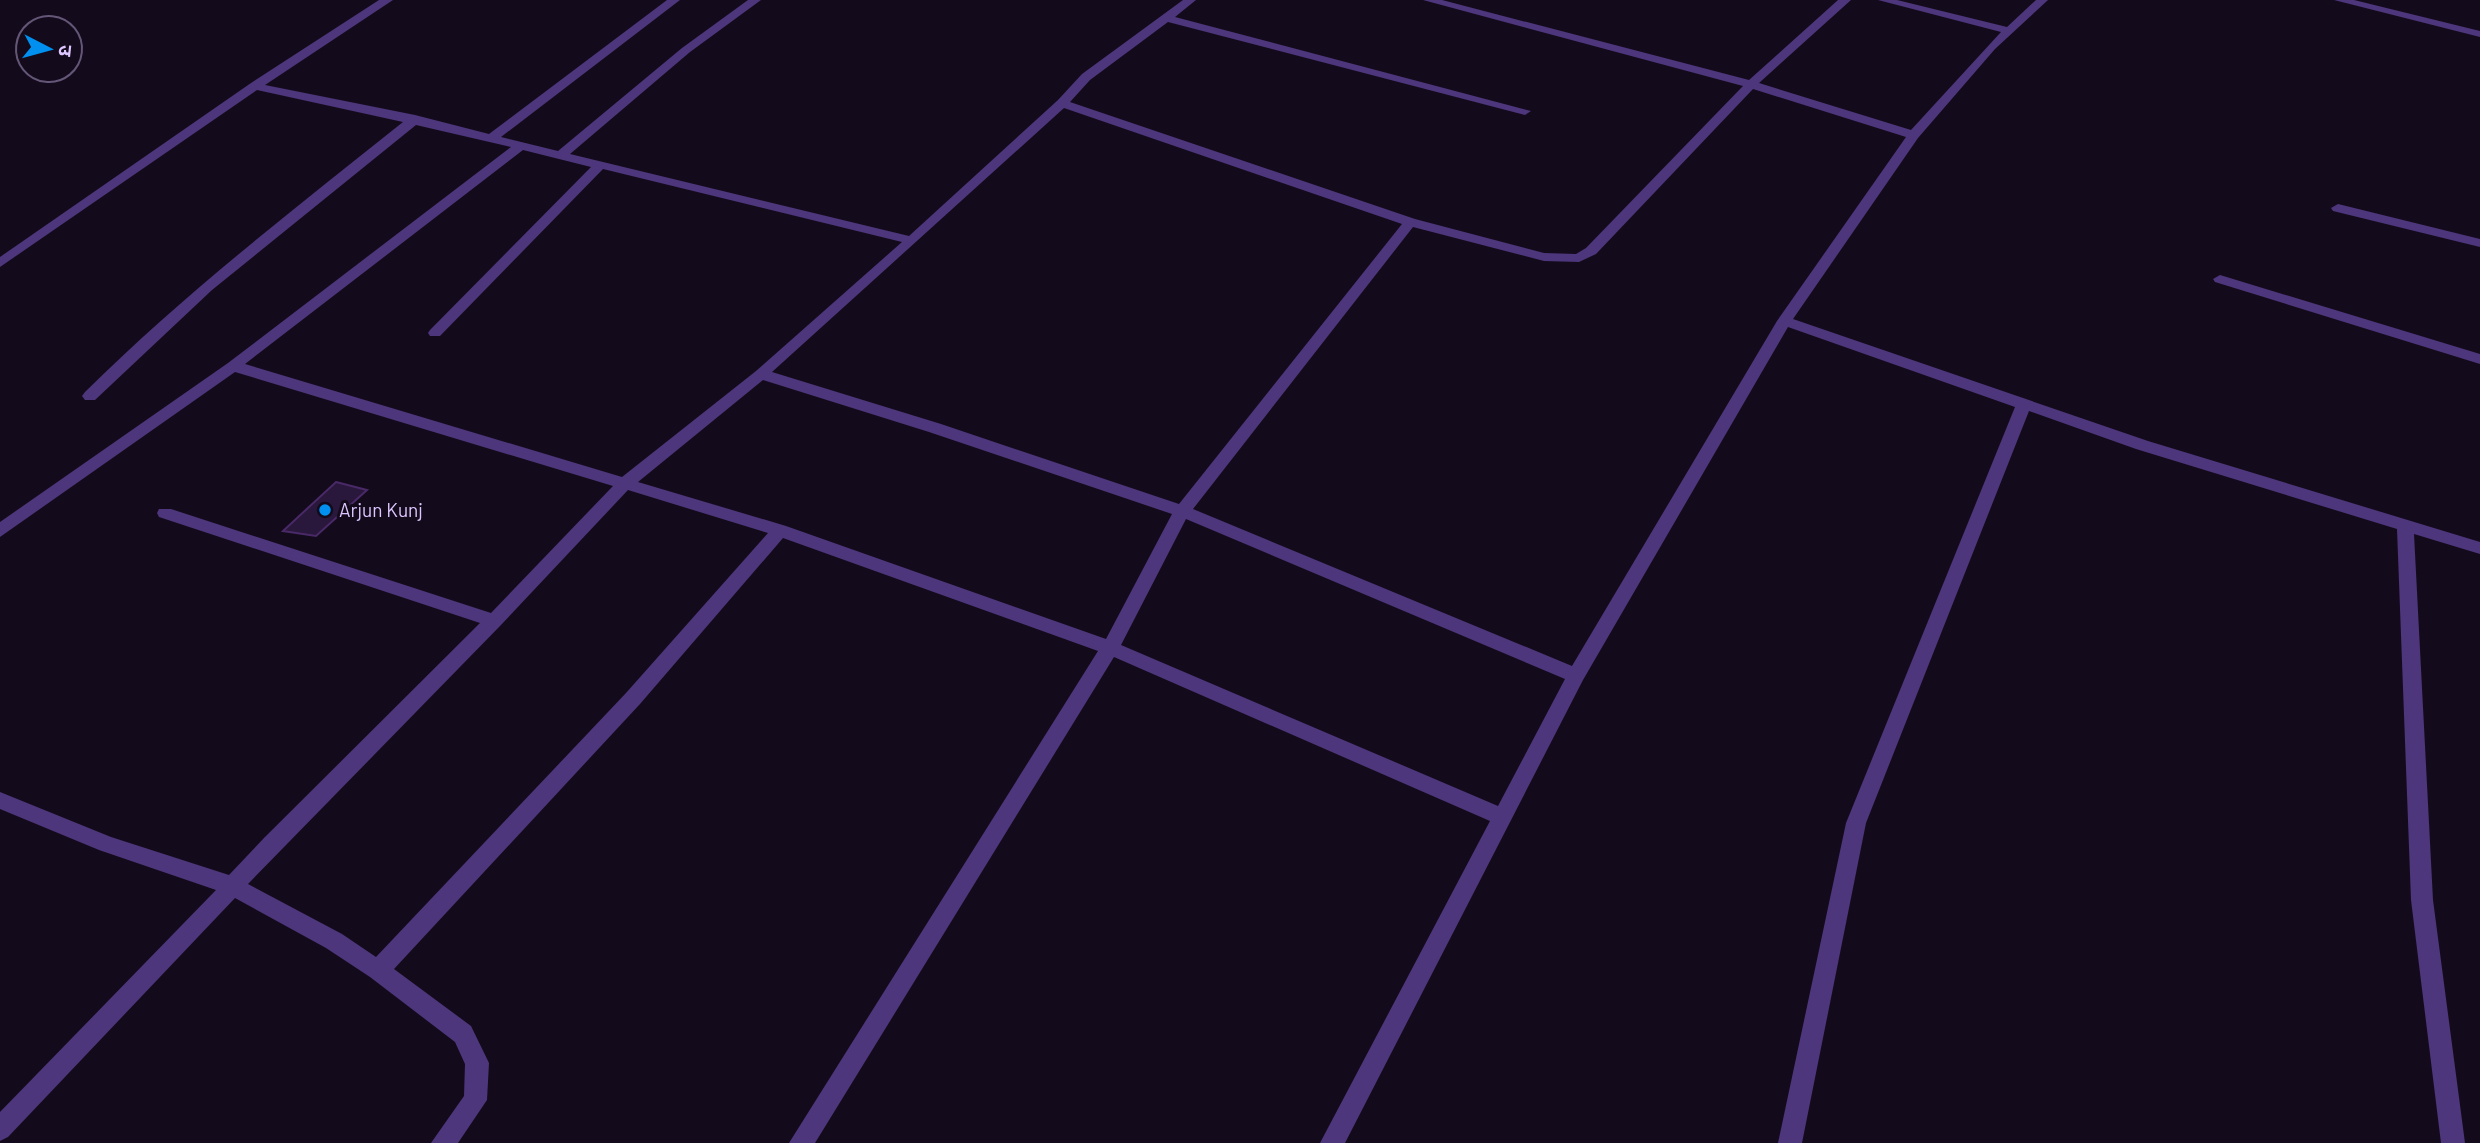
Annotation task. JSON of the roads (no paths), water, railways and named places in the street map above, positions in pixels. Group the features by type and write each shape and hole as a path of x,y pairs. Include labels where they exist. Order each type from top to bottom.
{"street":[{"path":"0,263 256,86 387,0"},
{"path":"493,137 674,0"},
{"path":"560,156 686,50 755,0"},
{"path":"0,1129 271,844 494,621 623,485 761,374 855,292 1062,103 1086,77 1190,0"},
{"path":"1429,0 1751,84 1914,135"},
{"path":"1062,103 1410,222 1544,257 1579,258 1591,251 1751,84 1845,0"},
{"path":"1884,0 2009,31"},
{"path":"1332,1143 1576,676 1784,321 1914,135 1991,47 2042,0"},
{"path":"2340,0 2480,34"},
{"path":"1166,18 1525,111"},
{"path":"256,86 493,137 598,167 910,240"},
{"path":"90,396 188,302 415,119"},
{"path":"0,531 233,366 522,145"},
{"path":"435,333 598,167"},
{"path":"2338,208 2480,243"},
{"path":"801,1143 1110,648 1182,511 1410,222"},
{"path":"2220,279 2480,359"},
{"path":"1784,321 2142,445 2480,548"},
{"path":"233,366 780,530 1110,648 1503,817"},
{"path":"761,374 935,428 1182,511 1576,676"},
{"path":"1790,1143 1856,823 2024,404"},
{"path":"164,513 494,621"},
{"path":"2405,525 2422,900 2453,1143"},
{"path":"378,970 617,717 724,598 780,530"},
{"path":"0,800 106,844 233,886 334,941 378,970 463,1034 477,1063 475,1100 443,1143"}],"place":[{"name":"Arjun Kunj","path":"325,510"}]}
